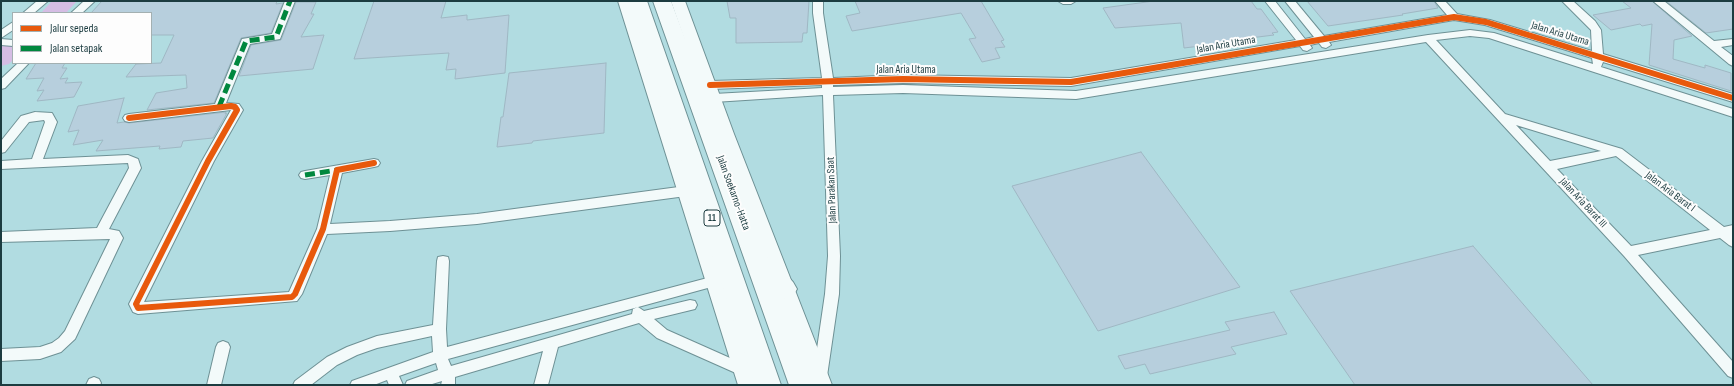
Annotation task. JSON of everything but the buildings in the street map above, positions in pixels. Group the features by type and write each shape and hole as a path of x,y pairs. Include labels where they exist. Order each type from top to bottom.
{"highway":[{"name":"11","path":"638,1 768,385"},
{"name":"Jalan Soekarno-Hatta","path":"662,1 707,92 756,258 815,383"},
{"path":"654,90 678,105 687,105 707,92"},
{"path":"682,131 685,125 692,121 700,120 717,129"},
{"path":"756,258 785,289"}],"main road":[{"path":"625,1 746,377"},
{"name":"Jalan Soekarno-Hatta","path":"678,1 707,92"},
{"name":"Jalan Soekarno-Hatta","path":"717,129 785,289 815,383"}],"street":[{"path":"29,12 43,1"},
{"path":"77,12 90,1"},
{"path":"219,107 246,41 276,37 290,1"},
{"name":"Jalan Parakan Saat","path":"815,383 832,294 834,256 827,66 818,13 818,1"},
{"path":"1063,1 1072,1"},
{"path":"1270,1 1314,57"},
{"path":"1290,1 1332,54"},
{"path":"1440,1 1454,17"},
{"path":"1566,1 1591,23 1596,30 1598,69"},
{"path":"1658,1 1733,62"},
{"name":"Jalan Aria Utama","path":"707,92 828,86 1071,82 1454,17 1486,22 1733,98"},
{"path":"1,35 12,26"},
{"name":"Jalan Aria Utama","path":"903,84 1076,95 1470,32 1482,33 1733,113"},
{"name":"Jalan Aria Barat III","path":"1428,38 1628,252 1733,372"},
{"path":"1,42 12,43"},
{"path":"1712,45 1733,42"},
{"path":"1,85 23,64"},
{"path":"1071,82 1076,95"},
{"path":"128,118 219,107 233,106 236,110 136,304 137,308 141,309 290,297 294,294 323,229 337,170"},
{"path":"1,149 25,119 35,116 48,116 51,122 36,163"},
{"name":"Jalan Aria Barat I","path":"1502,117 1618,152 1728,231 1733,242"},
{"path":"1549,166 1618,152"},
{"path":"1,165 128,158 134,162 135,168 101,233"},
{"path":"305,175 374,163"},
{"path":"323,229 390,226 477,219 686,191"},
{"path":"1628,252 1728,231"},
{"path":"1,236 101,233 114,234 117,238 70,335 64,342 56,348 40,353 1,355"},
{"path":"443,261 438,329 440,354 447,379"},
{"path":"358,385 440,354 715,281"},
{"path":"634,303 641,317 662,334 746,377"},
{"path":"412,385 447,379 552,343 641,317 690,305"},
{"path":"300,385 332,361 352,351 377,342 438,329"},
{"path":"541,385 552,343"},
{"path":"214,385 223,347"},
{"path":"390,372 396,385"}],"waterway":[{"path":"53,12 66,1"},
{"path":"1,58 12,48"}],"marked path":[{"path":"219,107 246,41 276,37 290,1"},
{"path":"305,175 337,170"}],"cycle path":[{"path":"710,85 903,79 1071,82 1454,17 1486,22 1733,98"},
{"path":"129,118 231,106 235,107 237,110 208,161 136,304 138,308 292,297 295,294 323,229 337,170 374,163"}]}
